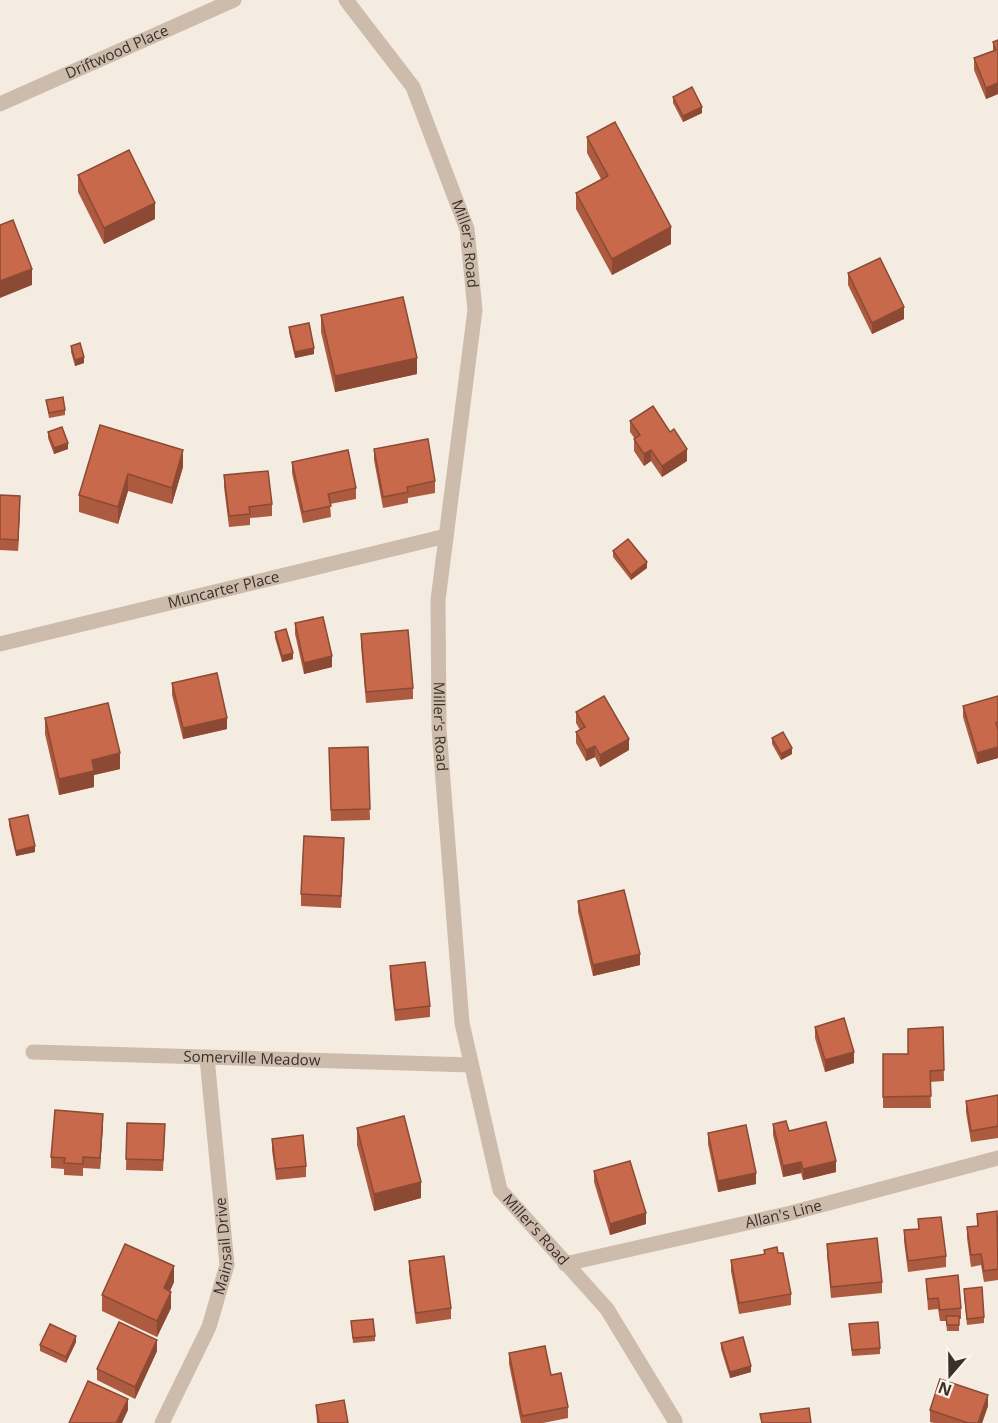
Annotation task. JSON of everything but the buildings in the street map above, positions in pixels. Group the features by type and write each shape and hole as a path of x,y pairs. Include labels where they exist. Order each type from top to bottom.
{"street":[{"name":"Driftwood Place","path":"0,104 234,0"},
{"name":"Miller's Road","path":"346,0 413,87 467,229 475,310 438,600 439,729 462,1023 471,1065 500,1190 607,1309 675,1423"},
{"name":"Muncarter Place","path":"0,644 446,536"},
{"name":"Somerville Meadow","path":"33,1052 471,1065"},
{"name":"Mainsail Drive","path":"162,1423 209,1327 227,1265 207,1058"},
{"name":"Allan's Line","path":"565,1264 791,1213 998,1158"}]}
